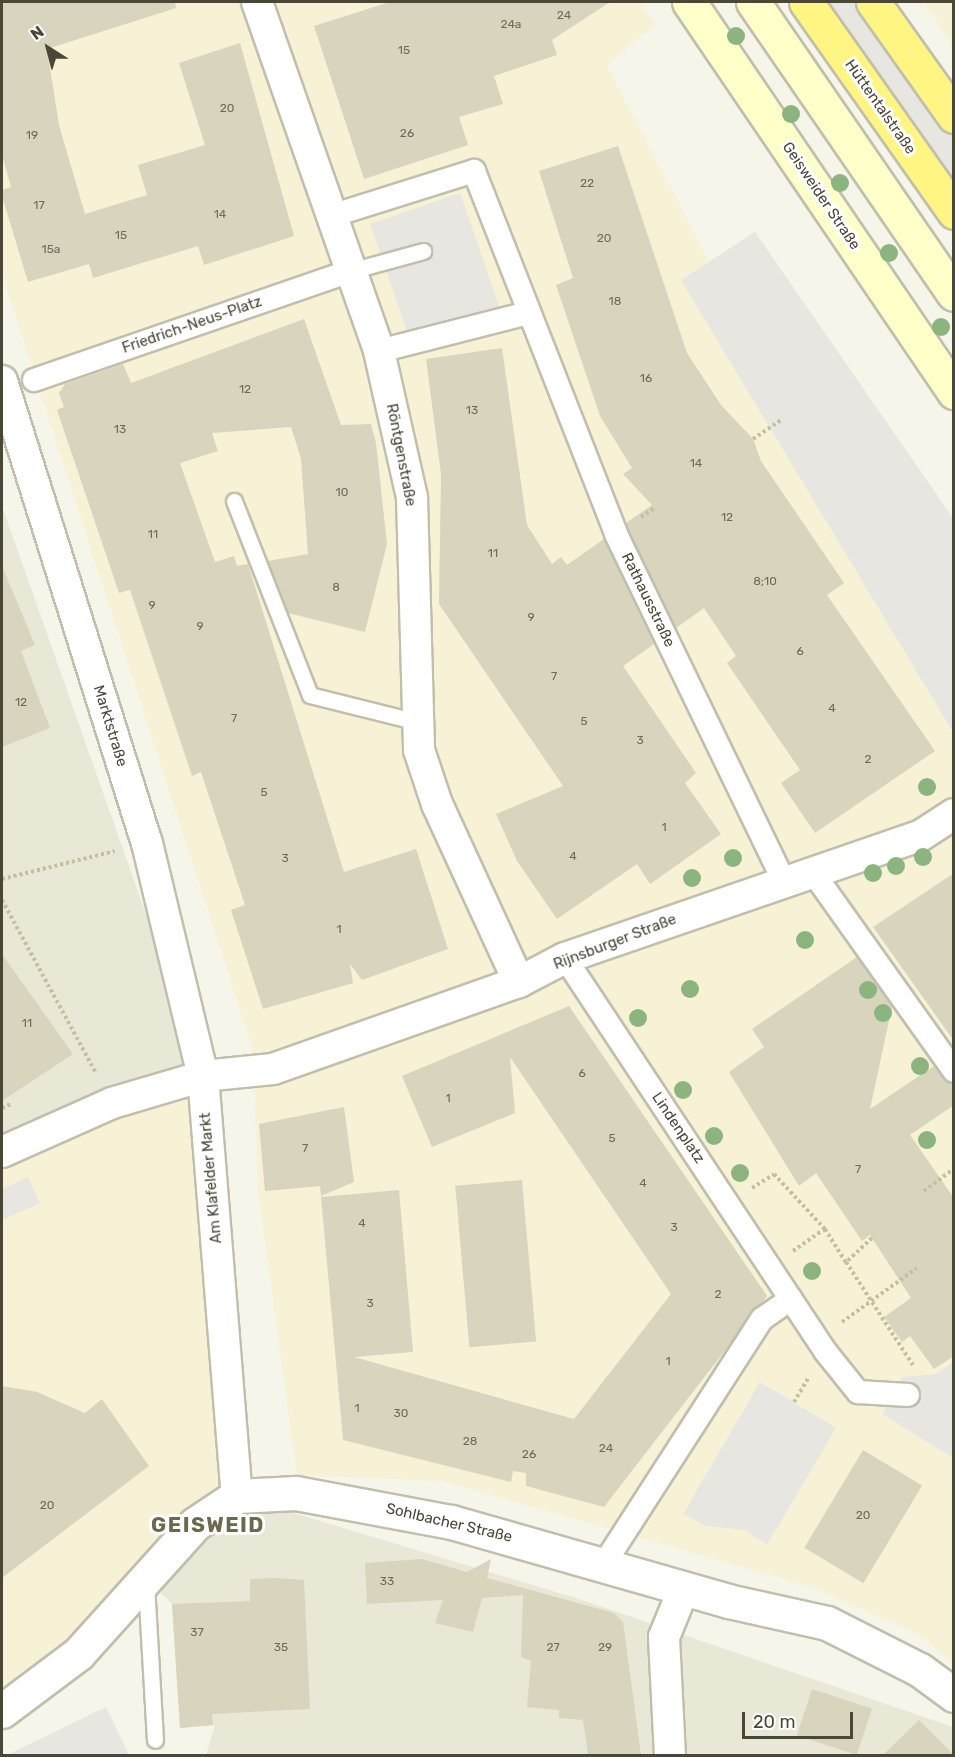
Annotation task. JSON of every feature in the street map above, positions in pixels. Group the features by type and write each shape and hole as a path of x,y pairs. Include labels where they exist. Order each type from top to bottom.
{"highway":[{"name":"Hüttentalstraße","path":"806,2 954,212"},
{"path":"873,2 954,116"}],"main road":[{"name":"Geisweider Straße","path":"689,2 954,392"},
{"path":"753,2 954,294"}],"street":[{"name":"Röntgenstraße","path":"258,2 379,351 412,498 419,750 437,804 519,982"},
{"name":"Rathausstraße","path":"331,216 474,171 616,534 783,880"},
{"name":"Friedrich-Neus-Platz","path":"34,380 350,271"},
{"path":"379,351 528,313"},
{"name":"Marktstraße","path":"2,381 147,843 203,1076"},
{"name":"Rijnsburger Straße","path":"203,1076 273,1068 519,982 565,958 783,880 920,836 954,814"},
{"path":"812,871 954,1071"},
{"name":"Lindenplatz","path":"565,958 791,1299 858,1392 908,1395"},
{"path":"2,1152 112,1103 203,1076"},
{"name":"Am Klafelder Markt","path":"203,1076 237,1496"},
{"path":"604,1564 762,1319 791,1299"},
{"name":"Sohlbacher Straße","path":"237,1496 296,1493 344,1499 604,1564 684,1588 826,1623 920,1670 954,1695"},
{"path":"2,1711 78,1654 145,1576 195,1524 237,1496"},
{"path":"669,1755 662,1653 684,1588"}],"lane":[{"path":"350,271 423,251"},
{"path":"234,501 310,694 418,722"},
{"path":"145,1576 155,1740"}],"path":[{"path":"753,439 781,420"},
{"path":"2,879 147,843"},
{"path":"2,900 112,1103"},
{"path":"2,1108 13,1103"},
{"path":"924,1191 954,1168"},
{"path":"774,1174 825,1229 869,1303 914,1366"},
{"path":"792,1252 825,1229"},
{"path":"846,1262 872,1238"},
{"path":"845,1320 917,1268"}],"shaded area":[{"path":"2,2 639,2 655,24 607,65 953,735 953,1663 920,1635 809,1586 443,1481 297,1475 258,1191 253,1050 2,274"},
{"path":"820,2 881,2 953,107 953,189"},
{"path":"923,2 953,2 953,45"},
{"path":"460,193 499,307 410,338 370,224"},
{"path":"755,232 953,518 953,732 681,280"},
{"path":"2,506 203,1076 2,1152"},
{"path":"203,1076 237,1496 2,1711 2,1152"},
{"path":"28,1177 40,1203 2,1220 2,1189"},
{"path":"953,1362 953,1458 882,1414 903,1377 936,1374"},
{"path":"760,1382 836,1428 767,1545 745,1530 706,1526 683,1514"},
{"path":"237,1496 579,1599 953,1727 953,1755 206,1755 215,1725 180,1728 172,1604 145,1577"},
{"path":"106,1707 128,1753 122,1755 7,1755"}],"building":[{"path":"2,2 175,2 176,8 47,49 59,125 85,214 147,195 138,165 205,145 179,63 240,43 294,236 204,265 198,246 93,278 89,264 28,282 2,196 2,190 11,187 2,155"},
{"path":"390,2 610,2 552,40 557,55 494,76 503,104 459,117 468,145 364,179 314,26"},
{"path":"618,146 687,353 721,405 753,439 761,461 844,583 827,595 935,751 815,833 781,783 800,770 727,663 736,656 704,608 676,628 628,529 626,523 652,505 623,474 632,468 600,416 556,285 573,278 539,171"},
{"path":"304,319 341,425 371,424 376,443 387,544 365,632 288,613 268,561 308,554 301,459 291,427 212,433 218,451 180,463 215,562 234,556 237,566 248,564 344,872 416,849 448,949 362,980 350,964 353,983 263,1009 231,910 245,905 201,772 192,776 130,590 119,593 57,410 64,407 59,393 65,384 123,364 131,383"},
{"path":"502,348 527,525 552,564 561,557 567,565 604,539 654,644 623,666 696,773 685,783 721,834 650,884 637,864 557,919 517,861 496,814 563,786 439,604 441,474 426,359"},
{"path":"2,566 35,645 21,651 50,728 2,747"},
{"path":"954,873 954,1041 873,927"},
{"path":"2,954 73,1054 2,1101"},
{"path":"857,957 892,1007 870,1109 934,1066 954,1084 954,1105 910,1135 954,1198 954,1356 934,1369 910,1336 902,1342 884,1317 911,1298 870,1235 862,1241 816,1173 799,1186 729,1072 764,1047 752,1029"},
{"path":"569,1006 767,1296 604,1507 526,1486 526,1473 513,1471 511,1482 343,1440 321,1197 399,1190 413,1352 354,1357 574,1419 671,1294 510,1057 515,1113 432,1147 402,1076"},
{"path":"344,1107 354,1182 321,1196 320,1186 265,1191 259,1124"},
{"path":"522,1180 536,1341 469,1347 455,1186"},
{"path":"2,1386 37,1392 85,1413 102,1399 149,1466 2,1578"},
{"path":"863,1450 922,1486 863,1583 804,1548"},
{"path":"422,1559 467,1572 491,1559 487,1578 614,1613 623,1622 641,1755 588,1755 583,1720 559,1718 559,1710 527,1707 531,1661 521,1657 523,1595 482,1598 473,1632 435,1623 443,1600 367,1604 365,1563"},
{"path":"250,1579 304,1580 310,1709 212,1714 213,1725 180,1728 172,1604 250,1601"},
{"path":"812,1689 872,1708 857,1755 797,1736"},
{"path":"919,1720 954,1755 883,1755"}],"district":[{"name":"GEISWEID","path":"208,1525"}]}
